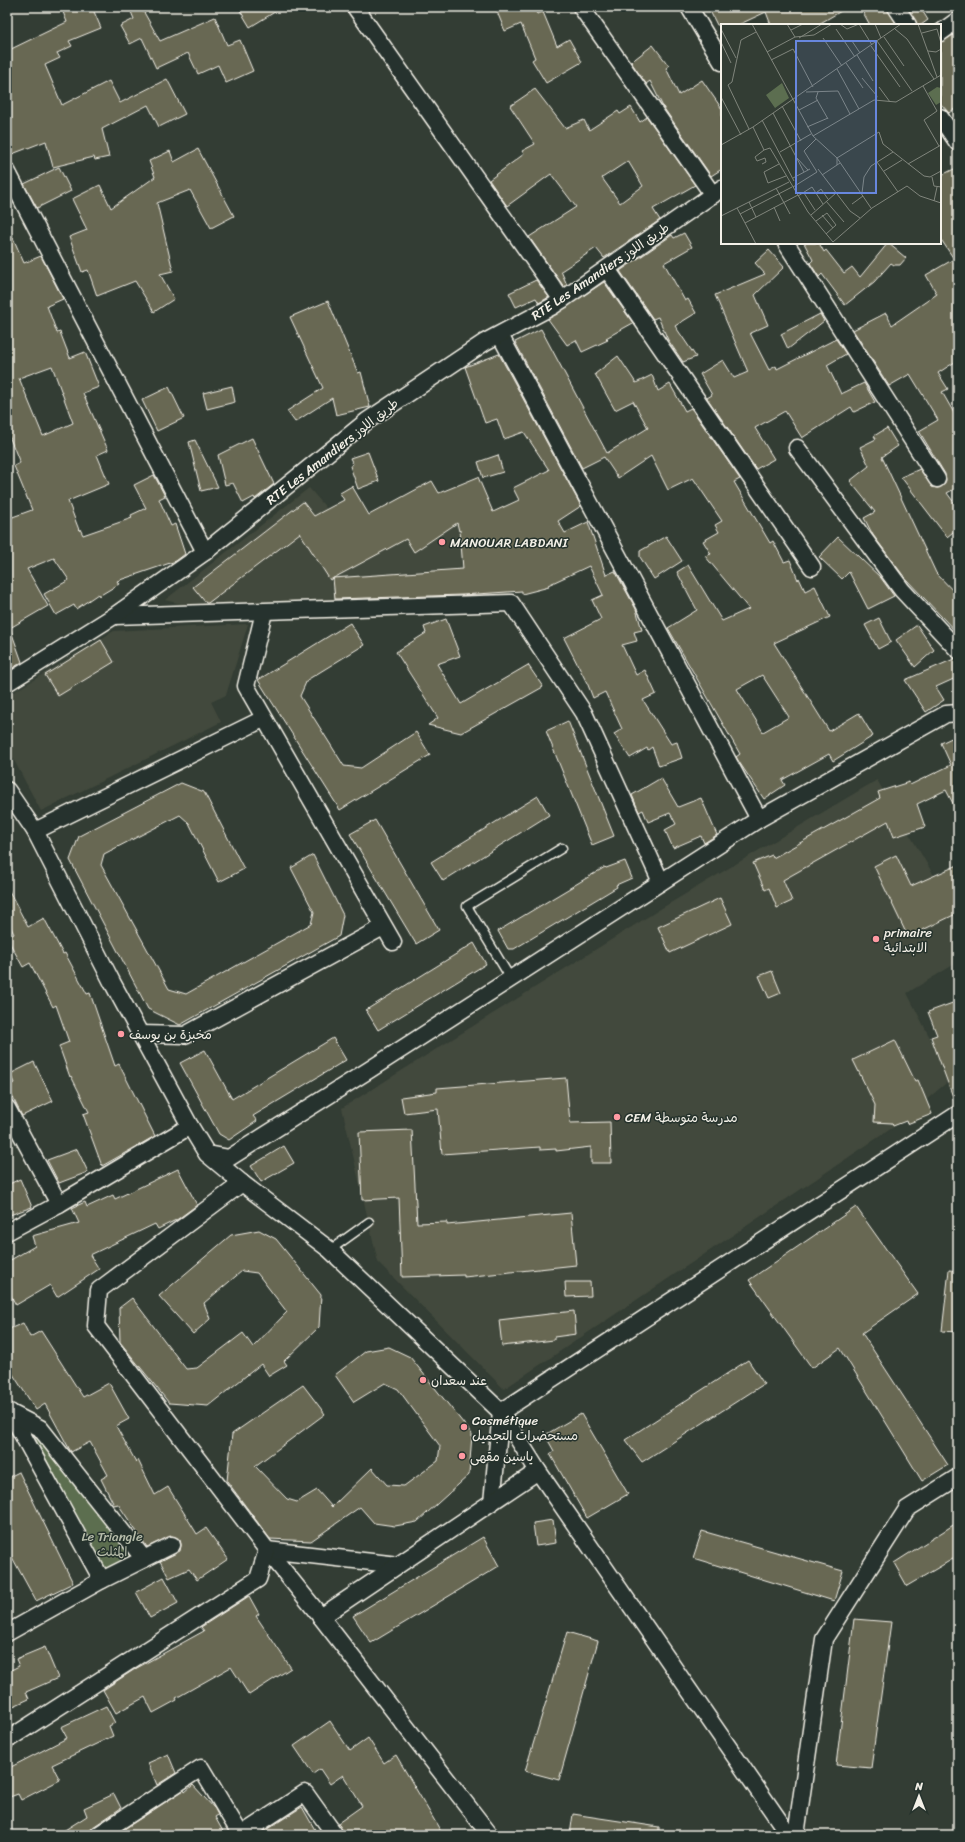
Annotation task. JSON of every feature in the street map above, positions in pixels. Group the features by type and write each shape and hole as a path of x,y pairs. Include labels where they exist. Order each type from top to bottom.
{"street":[{"path":"355,7 562,300"},
{"path":"581,7 717,192"},
{"path":"689,7 721,60"},
{"path":"896,7 907,24"},
{"path":"941,32 958,20"},
{"path":"941,118 958,143"},
{"path":"7,171 204,552"},
{"name":"RTE Les Amandiers طريق اللوز","path":"7,683 114,616 204,552 367,421 485,342 562,300 717,192"},
{"path":"787,244 936,479"},
{"path":"607,269 812,567"},
{"path":"500,335 759,819"},
{"path":"797,448 902,590 958,650"},
{"path":"114,616 511,603 584,713 661,882"},
{"path":"264,612 246,686 393,942"},
{"path":"207,1154 229,1158 759,819 946,714 958,713"},
{"path":"35,831 264,719"},
{"path":"7,790 35,831 140,1034 207,1154 242,1183 330,1250 501,1412 538,1471 789,1835"},
{"path":"140,1034 185,1034 384,927"},
{"path":"7,1108 59,1204"},
{"path":"501,1412 958,1114"},
{"path":"7,1232 59,1204 190,1126"},
{"path":"242,1183 98,1290 96,1326 487,1834"},
{"path":"9,1409 40,1428 144,1559"},
{"path":"9,1409 102,1580"},
{"path":"492,1502 501,1412"},
{"path":"321,1617 538,1471"},
{"path":"796,1835 824,1639 907,1509 958,1477"},
{"path":"7,1633 102,1580 172,1545"},
{"path":"267,1550 398,1565"},
{"path":"7,1740 258,1579 267,1550"},
{"path":"98,1835 201,1768 241,1835 305,1793 336,1835"}],"lane":[{"path":"511,979 467,906 562,848"},
{"path":"330,1250 368,1222"}],"shaded area":[{"name":"MANOUAR LABDANI","path":"309,488 364,552 449,493 505,531 509,594 193,607 165,600"},
{"path":"248,624 226,695 211,702 221,722 41,811 7,747 7,696 114,631"},
{"name":"CEM مدرسة متوسطة","path":"877,780 958,916 958,962 907,993 951,1079 895,1126 504,1389 378,1262 342,1108 662,908"}],"green space":[{"name":"Le Triangle المثلث","path":"34,1425 140,1551 104,1569 32,1432"}],"building":[{"path":"61,7 92,7 101,28 69,41 72,46 57,53 60,58 45,65 62,105 109,81 120,103 167,79 185,114 159,127 148,105 102,129 109,157 95,160 94,157 53,167 46,141 7,156 7,51 67,22"},
{"path":"129,7 141,7 160,41 215,17 227,45 240,40 253,71 226,83 218,65 198,74 188,53 156,68 142,38 130,44 120,26 134,19"},
{"path":"238,7 283,7 250,27"},
{"path":"495,7 534,7 537,14 543,12 557,46 569,39 582,62 546,83 532,60 535,58 521,24 505,31"},
{"path":"708,7 848,7 819,24 771,24 766,12 740,24 717,25"},
{"path":"860,7 887,7 896,24 869,24"},
{"path":"907,7 920,7 928,20 922,24 916,24"},
{"path":"958,32 958,106 949,113 941,104 941,42"},
{"path":"653,45 669,66 666,68 679,95 702,80 721,108 721,170 711,176 663,107 650,81 646,84 631,62"},
{"path":"535,89 565,128 584,120 589,130 618,111 620,114 631,107 640,122 647,117 695,185 653,209 660,220 604,258 596,248 561,271 567,285 564,287 529,237 576,207 551,174 507,206 489,180 524,154 522,151 535,144 510,106","holes":["628,161 643,186 620,203 602,178"]},
{"path":"198,149 234,216 211,228 190,190 157,203 173,271 160,274 174,299 154,312 135,281 97,296 88,270 82,272 69,237 87,230 72,199 100,185 111,208 155,177 149,161 170,151 174,162"},
{"path":"59,167 71,191 37,208 24,184"},
{"path":"958,167 958,360 938,373 948,389 942,392 958,420 958,487 947,493 958,508 958,528 947,537 901,477 920,469 932,487 938,488 945,484 945,474 919,431 938,420 910,374 889,386 853,330 886,313 892,325 937,294 926,275 954,259 941,240 941,176"},
{"path":"7,224 24,263 41,256 63,299 47,306 57,333 60,332 70,358 85,352 99,387 83,393 108,450 97,455 109,484 68,501 79,530 80,529 83,535 132,518 131,515 146,508 134,485 154,475 165,496 159,499 171,526 175,524 185,554 176,561 117,581 119,584 99,596 98,594 76,609 74,605 56,615 44,594 69,580 54,558 27,569 48,606 10,628 22,662 7,672 7,519 32,510 14,466 20,463 7,431","holes":["52,366 73,423 43,436 19,378"]},
{"path":"684,233 692,247 664,263 685,301 688,299 696,313 675,326 696,357 683,362 668,340 658,317 653,319 620,271 672,235 674,238"},
{"path":"805,244 820,244 824,252 826,250 844,273 852,267 860,277 887,244 889,244 906,258 900,265 894,265 891,263 874,282 845,305 822,274 819,277 810,263 813,260"},
{"path":"769,250 784,267 755,295 768,325 750,333 769,370 776,366 777,369 836,339 846,354 827,365 841,394 864,383 875,402 854,412 851,407 802,438 785,411 755,428 774,459 756,469 707,398 712,395 700,374 723,360 734,378 748,372 715,295 765,274 755,263"},
{"path":"536,280 549,297 539,303 536,298 516,307 509,293"},
{"path":"604,282 633,323 606,338 608,340 582,352 576,340 567,345 548,319"},
{"path":"328,301 358,373 361,372 370,407 336,415 332,398 295,422 287,411 323,388 290,317"},
{"path":"820,314 824,321 788,349 781,334"},
{"path":"541,329 607,453 648,428 633,401 615,410 595,374 618,356 636,383 652,375 658,391 670,384 685,411 691,408 740,479 734,482 770,543 773,541 784,562 790,560 798,580 799,578 805,591 815,586 830,617 774,643 829,731 859,713 873,736 833,761 829,754 782,780 785,785 764,799 736,757 740,754 668,628 697,610 677,572 688,565 722,621 749,609 705,556 711,554 703,541 719,532 715,525 722,521 693,478 668,490 651,456 618,478 604,457 582,468 515,342","holes":["762,675 789,717 763,732 737,689"]},
{"path":"499,354 581,506 558,521 565,533 588,522 606,575 615,571 636,609 642,630 634,632 637,641 622,645 636,675 645,670 656,694 643,700 671,744 677,742 682,758 659,766 652,747 648,750 647,748 630,758 614,734 622,729 605,692 593,698 564,638 601,619 592,600 603,595 589,566 548,585 549,587 522,594 522,591 462,595 335,599 333,578 330,580 300,533 208,603 206,603 193,587 303,502 314,516 344,500 340,493 352,486 369,515 432,481 439,493 478,477 493,512 519,500 513,488 549,470 524,432 504,439 497,419 485,423 465,367","holes":["457,523 459,531 460,530 463,569 334,578 406,539 414,552"]},
{"path":"232,386 235,402 207,409 203,393"},
{"path":"169,387 184,418 157,431 142,400"},
{"path":"887,428 898,446 882,457 936,573 958,596 958,634 905,578 873,535 864,518 875,512 850,481 869,466 860,447 876,439 874,436"},
{"path":"252,438 274,484 255,499 254,497 243,503 233,483 225,485 218,455"},
{"path":"195,440 218,487 201,491 189,442"},
{"path":"368,452 379,481 358,489 350,466 353,464 350,458"},
{"path":"498,455 503,472 483,478 478,462"},
{"path":"666,536 682,561 654,579 640,557 640,551"},
{"path":"838,537 881,578 894,596 868,609 849,572 842,579 819,557"},
{"path":"879,618 891,642 878,649 865,625"},
{"path":"446,619 460,656 437,664 461,704 528,665 543,687 461,733 428,725 438,718 396,652 426,633 424,627"},
{"path":"350,623 364,645 307,680 300,696 344,766 361,768 416,732 430,755 340,810 258,680"},
{"path":"917,625 934,650 915,667 896,640"},
{"path":"101,640 114,662 58,696 45,675"},
{"path":"954,659 958,659 958,677 936,687 944,700 926,712 905,680"},
{"path":"568,721 614,836 592,845 546,731"},
{"path":"958,735 958,813 946,790 917,804 925,827 894,837 888,821 783,880 792,901 777,908 769,888 765,890 753,863 772,855 773,858 880,798 878,792 909,782 910,785 951,765 941,743"},
{"path":"661,778 678,807 701,798 717,835 704,843 701,836 673,848 665,830 676,824 670,813 648,822 643,810 639,812 632,795"},
{"path":"181,783 204,792 244,869 219,882 189,823 180,815 104,854 101,865 169,989 186,994 311,924 314,912 291,868 313,855 343,915 339,936 180,1025 148,1009 70,860 79,836"},
{"path":"538,796 549,815 443,881 431,862"},
{"path":"375,820 439,930 416,944 350,834"},
{"path":"896,855 911,886 958,865 958,913 908,937 874,866"},
{"path":"625,861 632,878 616,885 617,887 514,949 508,949 498,931 605,867 606,868"},
{"path":"7,887 28,927 44,918 87,994 90,993 115,1066 119,1064 155,1136 102,1166 83,1114 89,1112 71,1076 70,1077 59,1046 69,1042 56,1005 53,1007 30,963 23,967 7,938 14,934 7,920"},
{"path":"720,898 732,924 670,953 658,927"},
{"path":"474,943 486,964 378,1030 366,1010"},
{"path":"772,971 781,993 769,998 759,976"},
{"path":"958,1001 958,1105 956,1105 931,1037 937,1035 928,1012"},
{"path":"333,1038 346,1060 253,1116 257,1121 229,1140 219,1134 180,1063 205,1050 232,1099"},
{"path":"895,1040 915,1081 918,1080 932,1114 907,1124 906,1121 893,1126 892,1123 874,1122 875,1105 853,1060"},
{"path":"34,1062 53,1101 22,1116 7,1086 14,1083 10,1074"},
{"path":"566,1078 570,1123 610,1122 611,1163 591,1163 591,1147 556,1151 556,1149 540,1150 540,1147 442,1154 438,1109 404,1113 401,1097 437,1092 437,1088"},
{"path":"412,1130 417,1223 447,1222 447,1225 571,1213 576,1265 464,1277 464,1275 402,1277 399,1198 362,1200 359,1132"},
{"path":"284,1146 294,1163 261,1182 251,1166"},
{"path":"77,1149 88,1172 59,1183 47,1160"},
{"path":"178,1169 197,1205 178,1219 158,1229 155,1224 90,1255 99,1269 57,1297 50,1285 16,1305 7,1289 7,1262 35,1246 32,1236 79,1223 72,1208 85,1202 87,1207 113,1195 115,1199"},
{"path":"20,1179 32,1207 7,1216 7,1185"},
{"path":"856,1207 918,1294 862,1333 948,1465 922,1481 840,1348 812,1368 749,1280"},
{"path":"259,1230 276,1239 321,1295 319,1327 284,1361 287,1365 269,1376 261,1364 208,1406 169,1403 120,1342 119,1308 132,1298 186,1369 197,1368 243,1333 253,1347 287,1312 257,1273 242,1271 204,1303 210,1319 193,1334 159,1296 231,1235"},
{"path":"949,1270 958,1271 958,1332 942,1331"},
{"path":"565,1282 590,1282 591,1296 566,1297"},
{"path":"574,1311 576,1334 554,1337 554,1340 502,1346 499,1320"},
{"path":"23,1323 30,1337 41,1331 83,1397 109,1383 129,1419 116,1426 136,1462 138,1460 155,1495 168,1487 197,1534 206,1528 228,1559 197,1580 189,1569 169,1578 160,1561 180,1551 180,1540 172,1536 147,1547 118,1504 114,1505 101,1479 108,1475 90,1442 71,1452 45,1404 36,1410 7,1365 7,1330"},
{"path":"389,1347 410,1357 472,1434 469,1475 417,1522 395,1526 374,1523 360,1507 311,1541 270,1539 227,1481 232,1434 303,1385 325,1414 255,1466 287,1499 297,1502 317,1490 332,1507 372,1468 387,1485 404,1486 438,1461 440,1446 398,1389 385,1383 354,1402 335,1375 366,1351"},
{"path":"748,1360 764,1384 642,1462 625,1440"},
{"path":"581,1414 628,1494 587,1518 550,1454 554,1451 545,1435"},
{"path":"19,1472 73,1583 36,1601 7,1548 7,1478"},
{"path":"553,1520 556,1543 536,1546 533,1523"},
{"path":"958,1522 958,1556 907,1586 894,1563"},
{"path":"702,1531 843,1571 834,1601 693,1558"},
{"path":"483,1537 499,1566 371,1643 353,1616"},
{"path":"164,1577 178,1603 150,1618 136,1592"},
{"path":"249,1596 259,1614 256,1616 291,1668 249,1695 231,1667 176,1698 177,1700 153,1713 145,1697 116,1713 103,1690 135,1669 204,1631 201,1627"},
{"path":"854,1619 891,1622 871,1768 836,1765"},
{"path":"567,1632 598,1641 559,1780 525,1771"},
{"path":"45,1647 58,1678 26,1692 29,1699 7,1709 7,1672 19,1666 16,1659"},
{"path":"106,1706 115,1723 109,1726 113,1736 52,1765 60,1780 21,1800 18,1794 7,1798 7,1769 67,1738 61,1727"},
{"path":"330,1721 350,1751 368,1738 384,1763 396,1755 443,1835 344,1835 338,1823 362,1806 343,1775 330,1784 320,1769 313,1774 294,1746"},
{"path":"168,1754 176,1773 157,1785 148,1763"},
{"path":"193,1785 215,1809 218,1815 215,1817 225,1835 115,1835 184,1790 185,1792"},
{"path":"114,1794 121,1808 93,1827 89,1835 57,1835 87,1816 84,1808"},
{"path":"302,1807 318,1835 258,1835 297,1810"},
{"path":"573,1814 659,1827 659,1835 570,1835"}],"place":[{"name":"MANOUAR LABDANI","path":"442,542"},
{"name":"primaire الابتدائية","path":"876,939"},
{"name":"مخبزة بن یوسف","path":"121,1034"},
{"name":"CEM مدرسة متوسطة","path":"617,1117"},
{"name":"عند سعدان","path":"423,1380"},
{"name":"Cosmétique مستحضرات التجميل","path":"464,1427"},
{"name":"ياسين مقهى","path":"462,1456"}]}
